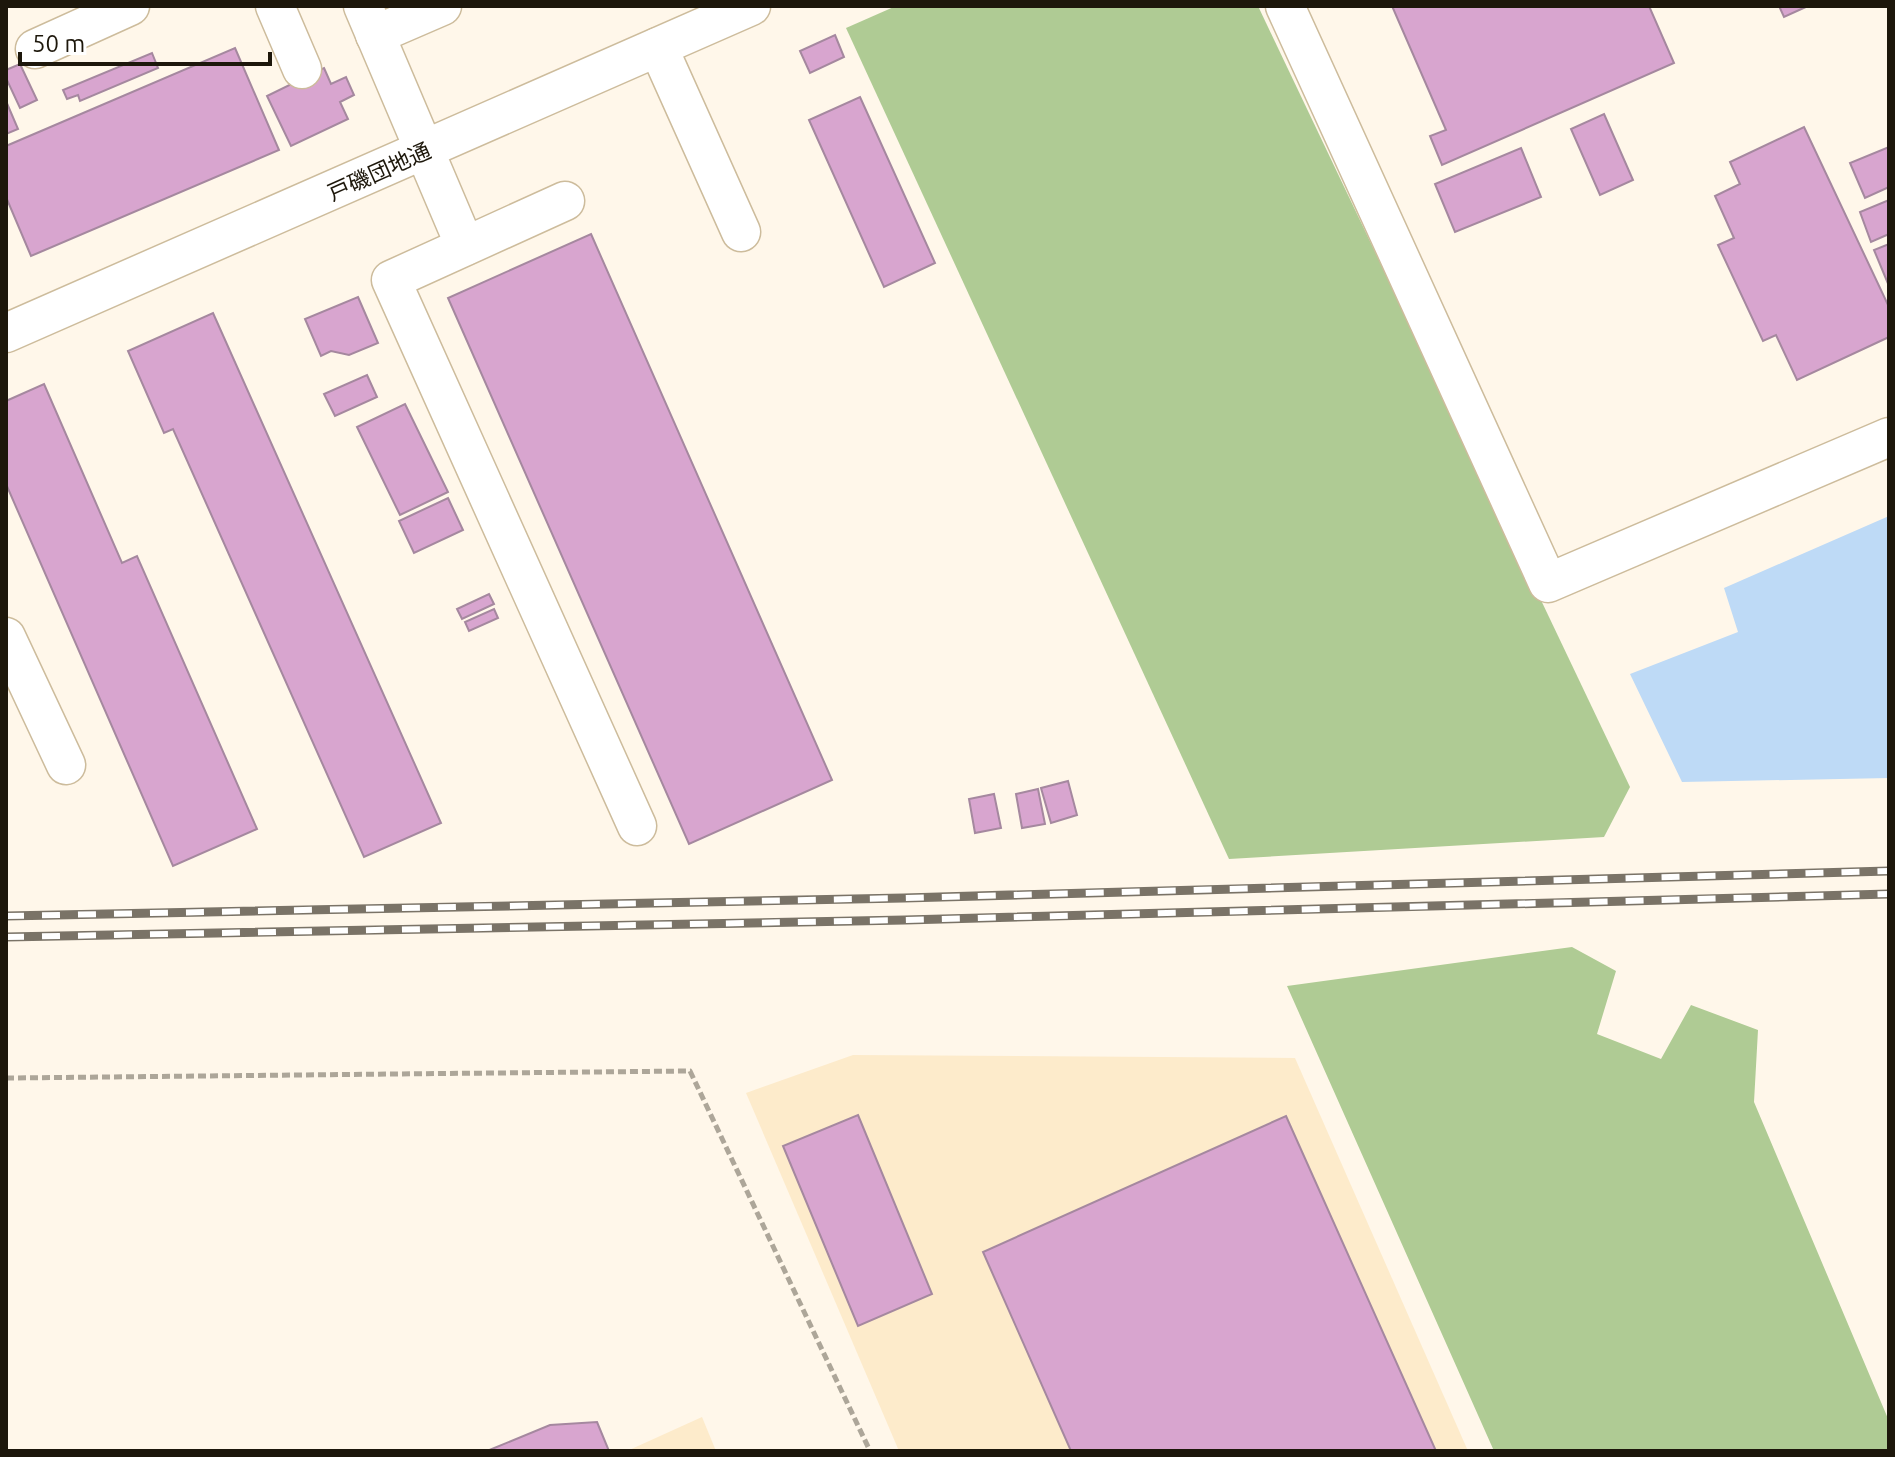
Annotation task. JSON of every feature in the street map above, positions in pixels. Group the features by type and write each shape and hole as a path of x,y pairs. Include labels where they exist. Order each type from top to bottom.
{"street":[{"path":"35,49 130,6"},
{"path":"275,6 302,69"},
{"path":"442,6 369,21 465,246"},
{"name":"戸磯団地通","path":"6,333 751,6"},
{"path":"1285,6 1548,583 1889,437"},
{"path":"658,47 741,232"},
{"path":"565,201 391,280 637,826"},
{"path":"6,637 66,765"}],"path":[{"path":"6,1078 690,1071 870,1451"}],"shaded area":[{"path":"853,1055 1295,1058 1468,1451 899,1451 746,1093"},
{"path":"702,1417 716,1451 627,1451"}],"green space":[{"path":"896,6 1258,6 1630,787 1604,837 1229,859 846,28"},
{"path":"1572,947 1616,971 1597,1034 1661,1059 1691,1005 1758,1030 1754,1102 1889,1421 1889,1451 1494,1451 1287,986"}],"water":[{"path":"1889,516 1889,778 1682,782 1630,674 1738,632 1724,588"}],"building":[{"path":"1392,6 1649,6 1674,63 1442,165 1430,136 1446,130"},
{"path":"1779,6 1808,6 1784,17"},
{"path":"835,35 844,57 810,73 800,51"},
{"path":"235,48 279,150 31,256 6,197 6,146"},
{"path":"152,53 158,68 80,101 78,95 67,99 63,90"},
{"path":"20,64 37,100 20,108 6,78 6,70"},
{"path":"324,68 331,84 346,77 354,95 340,102 348,119 291,146 267,96"},
{"path":"860,97 935,263 884,287 809,120"},
{"path":"6,101 18,129 6,134"},
{"path":"1604,114 1633,180 1600,195 1571,129"},
{"path":"1804,127 1889,307 1889,337 1797,380 1776,335 1763,341 1718,245 1734,238 1715,196 1740,184 1730,162"},
{"path":"1889,147 1889,187 1865,198 1850,163"},
{"path":"1521,148 1541,197 1455,232 1435,184"},
{"path":"1889,200 1889,234 1871,242 1860,212"},
{"path":"591,234 832,780 689,844 448,298"},
{"path":"1889,244 1889,286 1874,250"},
{"path":"358,297 378,343 349,355 331,351 321,356 305,319"},
{"path":"213,313 441,823 364,857 173,429 164,433 128,351"},
{"path":"367,375 377,397 335,416 324,394"},
{"path":"44,384 122,563 137,556 257,829 173,866 6,484 6,401"},
{"path":"405,404 448,492 400,515 357,427"},
{"path":"448,498 463,530 414,553 399,521"},
{"path":"489,594 494,604 462,619 457,609"},
{"path":"494,609 498,618 469,631 465,622"},
{"path":"1068,781 1077,815 1051,823 1041,788"},
{"path":"1038,789 1045,824 1022,828 1016,794"},
{"path":"994,794 1001,828 975,833 969,799"},
{"path":"858,1115 932,1294 858,1326 783,1146"},
{"path":"1286,1116 1436,1451 1071,1451 983,1252"},
{"path":"597,1422 609,1451 487,1451 550,1425"}],"railway":[{"path":"6,916 904,898 1889,871"},
{"path":"6,937 905,920 1889,894"}]}
